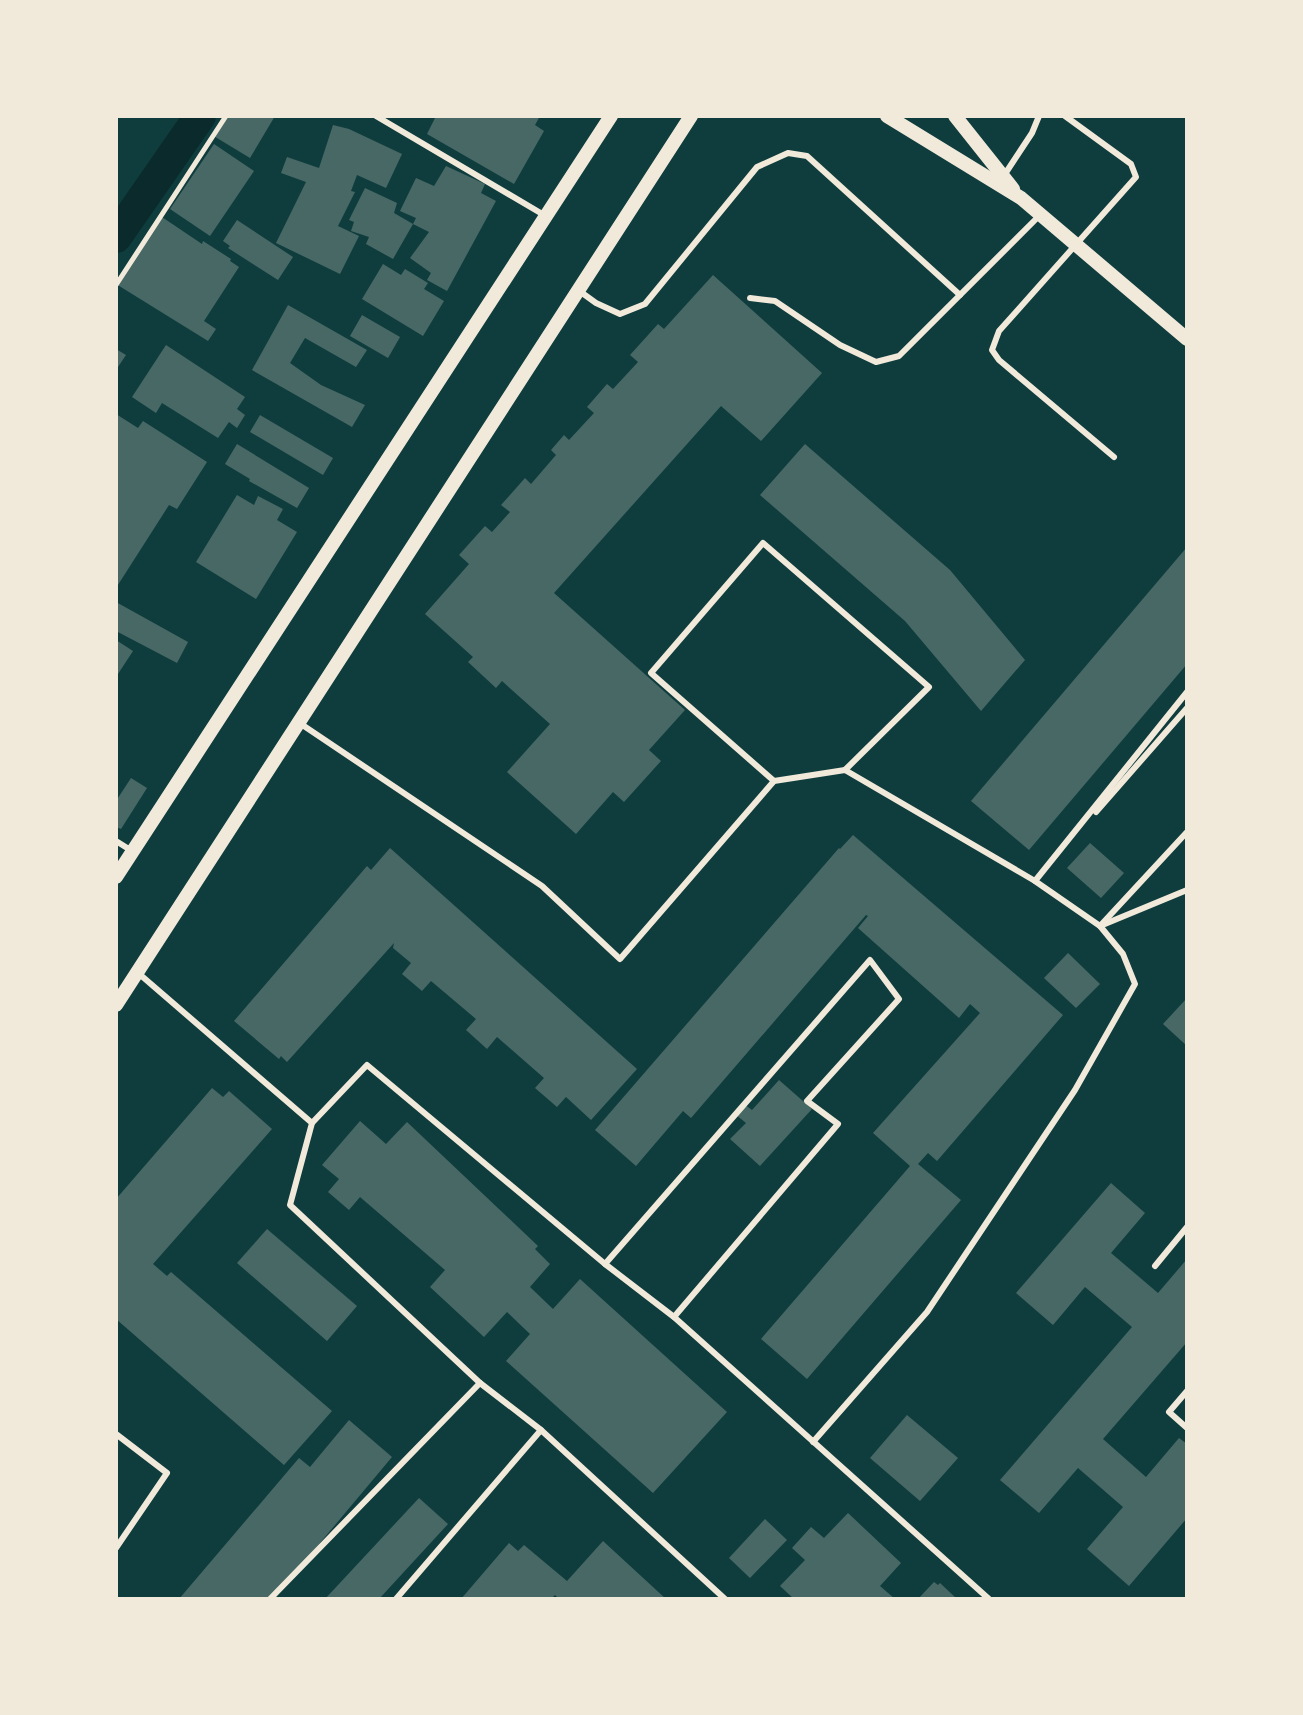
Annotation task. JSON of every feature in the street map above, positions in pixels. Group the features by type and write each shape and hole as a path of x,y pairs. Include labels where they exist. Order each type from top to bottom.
{"street":[{"path":"116,877 611,116"},
{"path":"116,1005 688,120 707,116"},
{"path":"871,116 892,120 1021,198"},
{"path":"955,116 1021,198 1187,339"}],"lane":[{"path":"376,116 544,215"},
{"path":"1003,177 1032,133 1039,116"},
{"path":"1065,116 1131,164 1136,177 999,331 992,350 999,360 1114,457"},
{"path":"577,289 596,303 620,314 645,304 757,167 788,153 807,156 960,295"},
{"path":"750,298 775,301 840,345 876,362 899,356 1040,215"},
{"path":"298,722 542,886 620,959 774,781 845,770 929,687 763,543 651,673 774,781"},
{"path":"1035,881 1187,692"},
{"path":"1035,881 1187,708"},
{"path":"813,1442 927,1312 1075,1090 1135,984 1123,954 1100,926 1035,881 845,770"},
{"path":"1100,926 1187,832"},
{"path":"116,841 132,851"},
{"path":"1100,926 1187,890"},
{"path":"605,1264 870,960 899,999 807,1101 838,1124 674,1317"},
{"path":"137,972 312,1123"},
{"path":"725,1599 541,1430 480,1383 290,1205 312,1123 367,1065 605,1264 674,1317 989,1599"},
{"path":"1155,1266 1187,1229"},
{"path":"270,1599 480,1383"},
{"path":"1187,1391 1169,1412 1187,1428"},
{"path":"396,1599 541,1430"},
{"path":"116,1434 167,1473 116,1548"}],"path":[{"path":"116,285 226,116"}],"building":[{"path":"223,116 275,116 250,158 212,135"},
{"path":"436,116 540,116 535,125 544,131 514,184 427,134"},
{"path":"333,125 349,129 402,154 386,188 357,175 351,191 355,192 338,226 359,236 340,274 276,243 306,182 281,173 287,157 319,168"},
{"path":"214,144 254,171 210,236 170,209"},
{"path":"446,166 485,184 481,193 496,201 447,291 427,280 431,273 410,258 429,232 413,224 416,218 400,211 416,178 434,186"},
{"path":"365,188 397,203 394,213 413,224 393,259 366,244 369,237 351,231 354,222 349,220"},
{"path":"159,215 239,267 204,321 216,329 208,341 116,284"},
{"path":"237,220 293,257 278,280 228,248 230,246 223,241"},
{"path":"383,264 401,275 405,269 428,283 424,289 444,301 423,336 362,299"},
{"path":"713,275 822,373 761,441 721,406 554,593 685,710 649,750 661,761 624,802 613,792 576,834 507,772 550,724 502,681 496,688 468,662 473,657 425,614 469,564 459,555 485,526 492,532 510,512 501,505 525,478 531,484 556,455 551,450 564,435 569,440 594,413 587,407 607,384 613,389 638,362 630,355 658,324 664,329"},
{"path":"288,305 367,350 356,367 305,338 290,363 321,385 365,405 352,427 252,370"},
{"path":"362,315 400,337 388,358 350,336"},
{"path":"166,345 245,397 237,409 245,415 237,428 229,422 218,438 162,403 156,413 132,397"},
{"path":"116,349 126,355 116,370"},
{"path":"116,414 138,428 143,421 207,462 177,509 169,505 116,588"},
{"path":"260,415 333,458 323,475 250,432"},
{"path":"237,444 309,488 297,508 225,464"},
{"path":"805,444 950,570 1025,660 981,711 905,621 760,495"},
{"path":"237,495 254,505 258,496 283,509 277,520 297,532 256,599 196,562"},
{"path":"1187,547 1187,664 1029,850 971,801"},
{"path":"116,602 188,642 177,663 116,631"},
{"path":"116,640 133,651 116,677"},
{"path":"131,778 147,788 121,829 116,827 116,801"},
{"path":"853,835 1063,1015 937,1161 928,1153 918,1164 961,1200 807,1379 761,1339 910,1166 873,1133 980,1013 970,1004 959,1018 858,928 866,915 691,1118 683,1111 636,1166 595,1130"},
{"path":"1090,843 1124,873 1101,898 1067,868"},
{"path":"390,848 637,1069 591,1120 566,1097 557,1107 535,1088 544,1078 497,1037 487,1049 466,1030 476,1019 431,981 422,991 402,974 411,963 393,948 394,943 287,1062 281,1056 279,1059 234,1021 367,866 371,870"},
{"path":"1068,953 1100,984 1076,1008 1044,978"},
{"path":"1187,998 1187,1046 1163,1024"},
{"path":"779,1080 812,1109 760,1166 730,1139 746,1123 735,1114 744,1104 752,1110"},
{"path":"212,1088 223,1097 229,1091 272,1129 153,1264 167,1276 171,1272 332,1411 284,1465 116,1319 116,1199"},
{"path":"360,1121 386,1144 407,1122 538,1246 535,1249 550,1264 530,1287 553,1309 580,1279 727,1412 653,1493 506,1361 530,1334 507,1312 484,1337 430,1287 445,1270 360,1197 349,1210 328,1192 339,1179 322,1165"},
{"path":"1111,1183 1145,1213 1111,1253 1158,1293 1187,1259 1187,1342 1103,1439 1146,1477 1179,1438 1187,1444 1187,1518 1129,1586 1087,1549 1123,1507 1078,1468 1039,1513 1000,1480 1132,1327 1085,1287 1053,1325 1016,1293"},
{"path":"267,1229 357,1306 327,1341 237,1263"},
{"path":"907,1415 958,1458 920,1501 870,1458"},
{"path":"349,1420 392,1457 273,1599 179,1599 299,1458 310,1467"},
{"path":"419,1498 448,1524 379,1599 325,1599"},
{"path":"848,1513 901,1563 880,1586 895,1599 794,1599 780,1586 805,1560 792,1548 811,1527 824,1538"},
{"path":"765,1519 787,1540 750,1578 729,1558"},
{"path":"603,1541 666,1599 559,1599 555,1595 551,1599 461,1599 509,1543 518,1551 524,1545 567,1581"},
{"path":"934,1582 940,1583 957,1599 918,1599"}],"waterway":[{"path":"116,237 200,116"}]}
